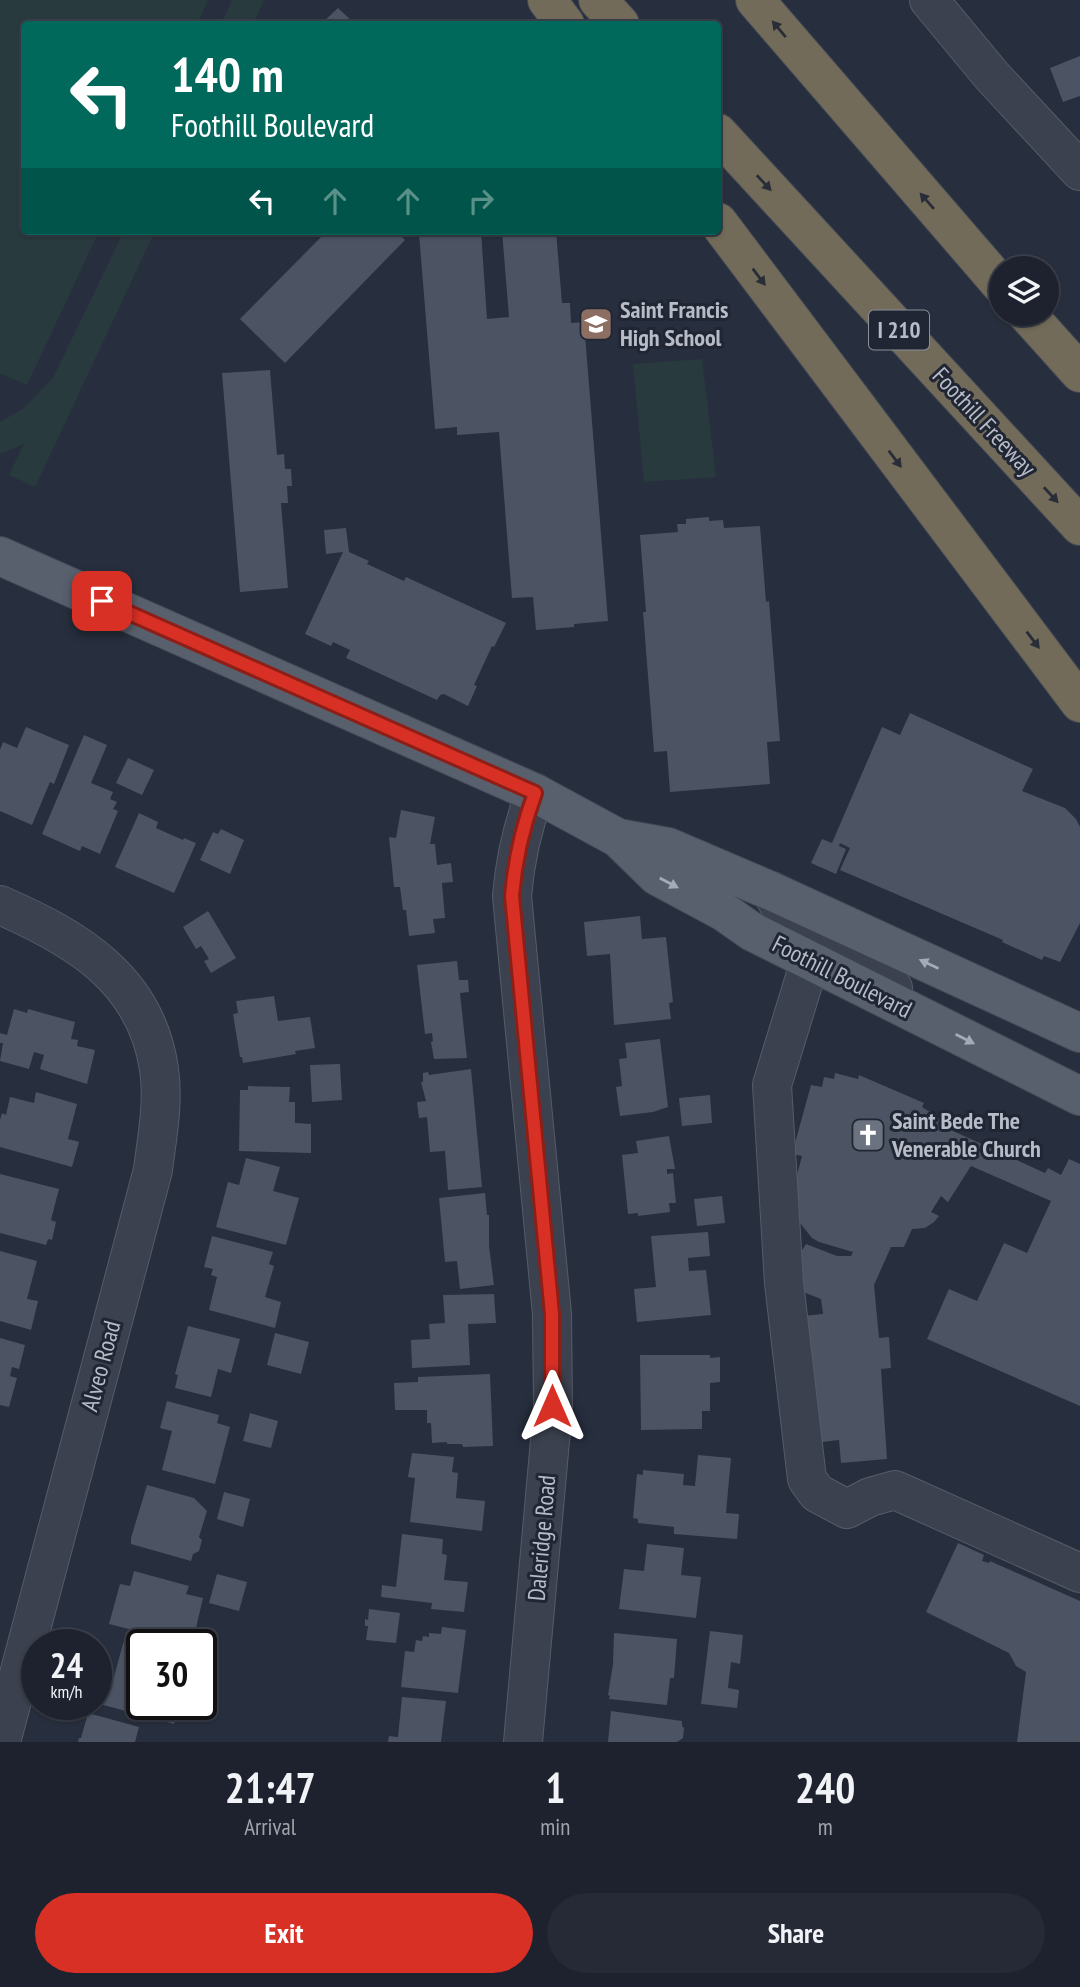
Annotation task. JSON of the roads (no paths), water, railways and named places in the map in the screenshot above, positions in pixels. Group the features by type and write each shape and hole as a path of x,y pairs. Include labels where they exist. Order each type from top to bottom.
{"highway":[{"path":"547,0 563,21"},
{"path":"598,0 617,21"},
{"path":"755,0 989,272"},
{"name":"Foothill Freeway","path":"721,136 1080,526"},
{"path":"721,226 1080,703"},
{"path":"972,253 989,269"},
{"path":"1038,326 1080,373"},
{"path":"1052,326 1080,352"}],"main road":[{"name":"Foothill Boulevard","path":"0,555 535,793 618,838 657,876 724,912 751,931 1080,1096"},
{"name":"Foothill Boulevard","path":"618,838 668,847 771,891 1080,1033"}],"street":[{"path":"929,0 992,76 1080,171"},
{"name":"Daleridge Road","path":"523,1742 552,1406 552,1314 512,896 515,857 523,824 535,793"},
{"path":"771,891 789,922 887,981 915,1013"},
{"name":"Alveo Road","path":"0,905 63,936 101,961 129,991 152,1040 159,1069 160,1112 153,1170 1,1742"},
{"path":"810,961 772,1085 784,1283 807,1479 817,1493 847,1509 870,1497 895,1490 1080,1573"}],"place":[{"name":"Saint Francis High School","path":"596,324"},
{"name":"Saint Bede The Venerable Church","path":"868,1135"}]}
